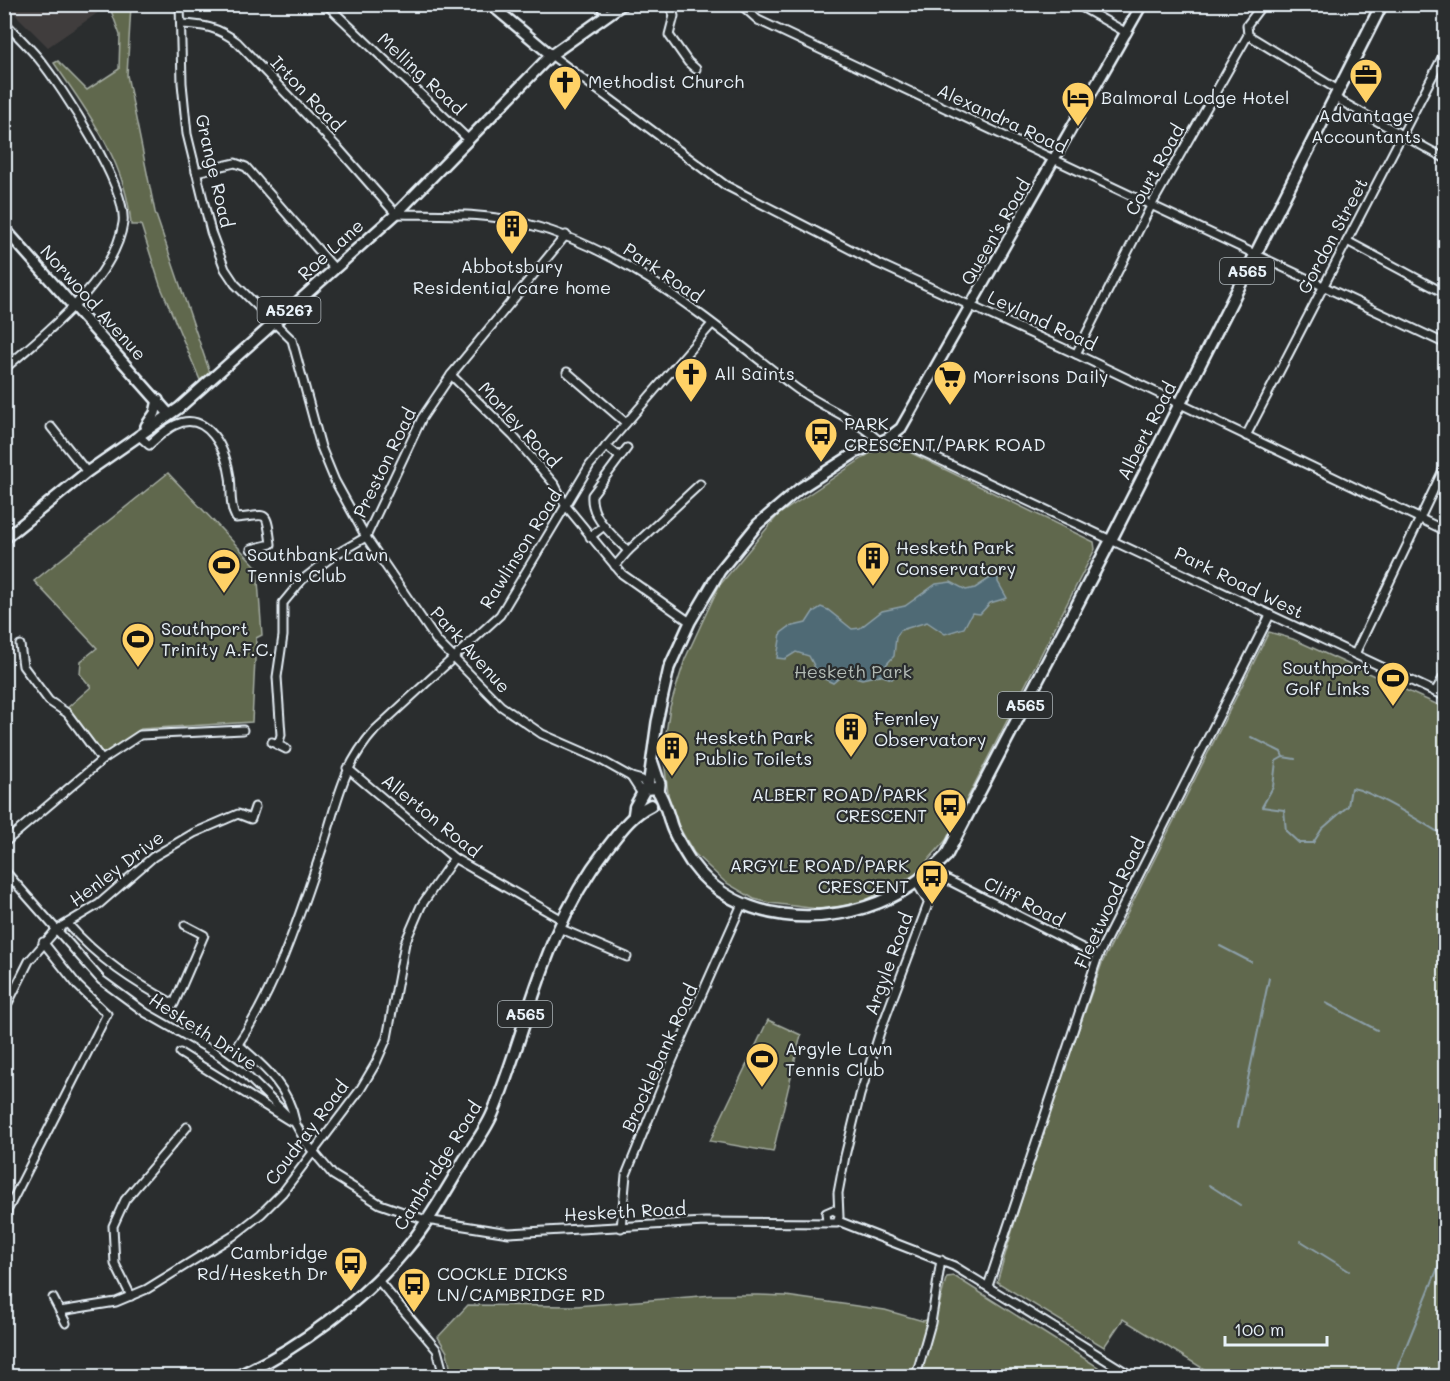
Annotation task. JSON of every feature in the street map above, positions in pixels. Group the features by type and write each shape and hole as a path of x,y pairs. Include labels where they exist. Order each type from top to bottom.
{"highway":[{"name":"Albert Road","path":"935,873 955,842 1112,539 1382,4"},
{"path":"645,791 656,788 660,794"},
{"name":"A565","path":"645,791 644,802 652,805 669,821"},
{"name":"Cambridge Road","path":"238,1377 291,1349 329,1321 408,1248 494,1112 530,1000 560,923 596,862 634,814 645,791"},
{"name":"A565","path":"660,794 669,821 692,863 718,888 742,904 782,914 831,917 891,897 935,873"},
{"name":"A565","path":"652,805 657,802 660,794"},
{"name":"Cambridge Road","path":"634,814 652,805"}],"main road":[{"path":"490,4 551,55"},
{"name":"Roe Lane","path":"4,539 87,472 169,414 276,322 396,214 551,55 623,4"},
{"name":"Queen's Road","path":"653,763 657,722 669,668 690,622 720,571 758,524 799,489 855,453 891,436 906,421 1056,160 1142,4"},
{"name":"Norwood Avenue","path":"4,228 169,414"},
{"path":"139,434 155,413 158,400"},
{"path":"645,791 653,763"},
{"path":"653,763 660,784 660,794"}],"street":[{"name":"Grange Road","path":"180,4 182,83 187,134 211,231 225,268 235,284 276,322"},
{"name":"Melling Road","path":"326,4 469,140"},
{"path":"600,4 606,16"},
{"path":"670,4 674,16 669,35 688,62 696,69"},
{"name":"Alexandra Road","path":"740,4 758,20 1446,344"},
{"path":"1076,4 1127,33"},
{"name":"Court Road","path":"1076,354 1151,206 1248,35 1247,25 1263,4"},
{"path":"4,22 39,59 76,112 123,206 120,237 106,264 75,307 4,369"},
{"name":"Irton Road","path":"181,24 207,25 223,31 237,42 396,214"},
{"path":"1248,35 1336,94 1446,159"},
{"name":"Gordon Street","path":"1246,436 1446,50"},
{"name":"Leyland Road","path":"551,55 725,186 877,262 1076,354 1446,531"},
{"path":"196,172 235,163 246,167 334,268"},
{"name":"Park Road","path":"396,214 480,215 525,223 566,236 616,258 712,324 813,402 865,429 880,442"},
{"name":"Preston Road","path":"286,749 275,743 281,735 277,677 283,603 302,580 333,556 366,537 422,418 451,375 566,236"},
{"path":"1347,241 1446,294"},
{"name":"Park Avenue","path":"276,322 292,340 321,447 335,481 366,537 407,600 453,659 501,706 522,722 631,777 645,791"},
{"name":"Rawlinson Road","path":"295,1123 291,1101 268,1070 238,1044 256,1017 275,980 323,847 347,768 359,748 375,730 500,615 590,465 712,324"},
{"path":"567,372 626,423"},
{"name":"Morley Road","path":"451,375 513,436 555,485 566,506 615,566 690,622"},
{"path":"139,434 149,445 175,424 189,422 202,424 212,432 230,473 232,511 236,518 258,513 268,520 272,544 251,549"},
{"path":"51,427 87,472"},
{"path":"891,436 1112,539"},
{"path":"606,446 620,457"},
{"path":"627,448 592,495 591,503 604,526 628,551"},
{"path":"1354,654 1446,464"},
{"path":"615,566 700,484"},
{"path":"590,537 604,526"},
{"name":"Park Road West","path":"1112,539 1446,697"},
{"name":"Fleetwood Road","path":"988,1286 1098,956 1270,615"},
{"path":"20,645 23,666 49,700 67,713 102,760"},
{"path":"1435,692 1446,673"},
{"path":"4,843 102,760 140,735 243,730"},
{"name":"Allerton Road","path":"347,768 454,858 560,923 627,957"},
{"name":"Henley Drive","path":"4,1011 29,961 43,942 56,930 99,904 153,857 194,833 238,814 251,819 255,807"},
{"name":"Coudray Road","path":"60,1311 116,1302 131,1296 178,1272 240,1231 268,1207 314,1153 360,1090 376,1063 387,1038 405,943 421,906 454,858"},
{"name":"Hesketh Drive","path":"4,870 101,981 245,1074 295,1123 314,1153 333,1175 362,1195 426,1220"},
{"name":"Argyle Road","path":"837,1212 845,1156 860,1095 935,873"},
{"name":"Cliff Road","path":"935,873 1098,956"},
{"name":"Argyle Road","path":"916,882 927,900"},
{"name":"Brocklebank Road","path":"621,1228 626,1175 673,1059 742,904"},
{"path":"68,924 89,948 137,984 174,1004 204,935 185,925"},
{"path":"4,1217 107,1014 78,986 43,942"},
{"path":"180,1053 295,1123"},
{"path":"131,1296 115,1263 113,1226 125,1200 187,1127"},
{"path":"830,1210 837,1212 838,1221 833,1225 827,1222 826,1213 830,1210"},
{"name":"Hesketh Road","path":"426,1220 509,1233 705,1222 827,1222"},
{"path":"838,1221 941,1260 988,1286 1132,1377"},
{"path":"916,1377 931,1323 941,1260"},
{"path":"377,1279 437,1350 444,1377"},
{"path":"53,1298 66,1323"}],"shaded area":[{"path":"6,5 109,5 48,47"}],"green space":[{"path":"109,5 131,5 127,75 155,212 210,373 200,380 160,285 141,225 131,225 128,203 114,160 80,100 54,63 58,61 87,90 119,69 120,35"},
{"name":"Hesketh Park","path":"901,448 1094,542 1095,549 946,840 915,875 858,904 818,909 754,899 725,882 694,853 678,825 669,801 663,753 670,707 685,659 719,586 778,515 872,452"},
{"path":"168,473 257,567 262,635 256,638 252,722 141,729 104,755 67,708 91,687 80,674 81,661 97,648 34,581"},
{"path":"1269,632 1293,639 1445,708 1445,1376 1215,1376 1123,1319 1104,1347 997,1282 1037,1147 1102,963"},
{"name":"Argyle Lawn Tennis Club","path":"768,1020 801,1035 773,1152 710,1141"},
{"path":"954,1276 1098,1367 1102,1376 452,1376 447,1352 438,1337 468,1305 576,1306 713,1295 786,1296 885,1310 923,1321 936,1317 947,1277"}],"water":[{"path":"998,573 998,582 1007,598 990,603 980,614 972,613 964,628 945,634 927,622 901,630 896,637 894,656 886,665 895,675 892,679 880,675 862,679 844,674 833,683 820,677 809,656 796,652 785,659 777,658 781,633 789,627 806,623 813,612 821,607 852,629 860,628 882,611 905,606 936,584 951,582 966,590 975,588"}],"waterway":[{"path":"1251,737 1281,752 1283,757"},
{"path":"1295,759 1283,757 1276,761 1273,787 1262,807 1284,810 1286,831 1299,843 1313,843 1322,829 1348,806 1351,788 1385,801 1446,837"},
{"path":"1220,946 1251,962"},
{"path":"1238,1127 1269,978"},
{"path":"1326,1003 1377,1030"},
{"path":"1209,1185 1240,1205"},
{"path":"1301,1241 1349,1271"},
{"path":"1394,1376 1446,1248"}],"place":[{"name":"Advantage Accountants","path":"1366,104"},
{"name":"Methodist Church","path":"565,111"},
{"name":"Balmoral Lodge Hotel","path":"1078,127"},
{"name":"Abbotsbury Residential care home","path":"512,255"},
{"name":"All Saints","path":"691,403"},
{"name":"Morrisons Daily","path":"950,406"},
{"name":"PARK CRESCENT/PARK ROAD","path":"821,463"},
{"name":"Hesketh Park Conservatory","path":"873,587"},
{"name":"Southbank Lawn Tennis Club","path":"224,594"},
{"name":"Southport Trinity A.F.C.","path":"138,668"},
{"name":"Southport Golf Links","path":"1393,707"},
{"name":"Fernley Observatory","path":"851,758"},
{"name":"Hesketh Park Public Toilets","path":"672,777"},
{"name":"ALBERT ROAD/PARK CRESCENT","path":"950,834"},
{"name":"ARGYLE ROAD/PARK CRESCENT","path":"932,905"},
{"name":"Argyle Lawn Tennis Club","path":"762,1088"},
{"name":"Cambridge Rd/Hesketh Dr","path":"351,1292"},
{"name":"COCKLE DICKS LN/CAMBRIDGE RD","path":"414,1313"}]}
